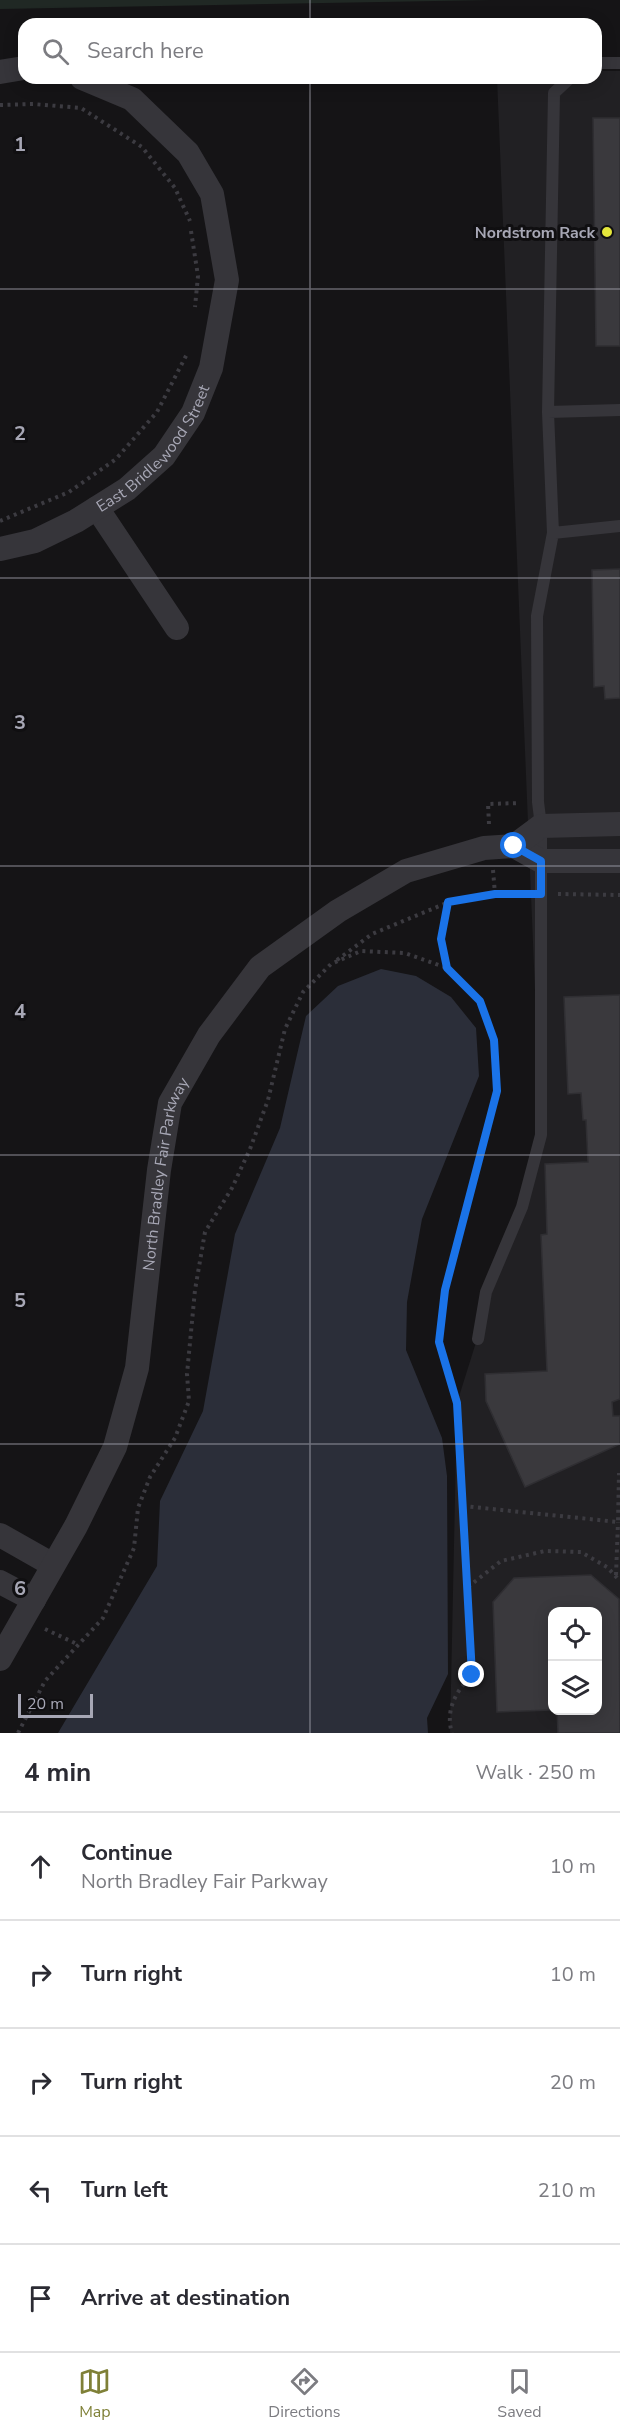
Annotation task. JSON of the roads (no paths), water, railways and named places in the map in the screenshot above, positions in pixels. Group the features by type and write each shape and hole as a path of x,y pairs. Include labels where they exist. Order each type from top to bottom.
{"street":[{"path":"0,72 18,69"},
{"name":"East Bridlewood Street","path":"0,549 35,541 127,489 164,456 193,413 211,368 227,280 212,194 188,153 132,99 96,84"},
{"path":"97,508 177,628"},
{"path":"620,824 541,826 514,846 541,861 620,861"},
{"name":"North Bradley Fair Parkway","path":"0,1659 115,1447 137,1368 159,1170 170,1103 209,1035 260,967 338,911 406,871 484,848 514,846"},
{"path":"0,1535 53,1565"},
{"path":"0,1582 34,1600"}],"lane":[{"path":"602,63 620,63"},
{"path":"478,1339 486,1292 522,1208 541,1135 541,826 538,802 537,616 553,533 548,412 554,93 564,84"},
{"path":"548,412 620,410"},
{"path":"553,533 620,526"}],"place":[{"name":"Nordstrom Rack","path":"607,232"}]}
